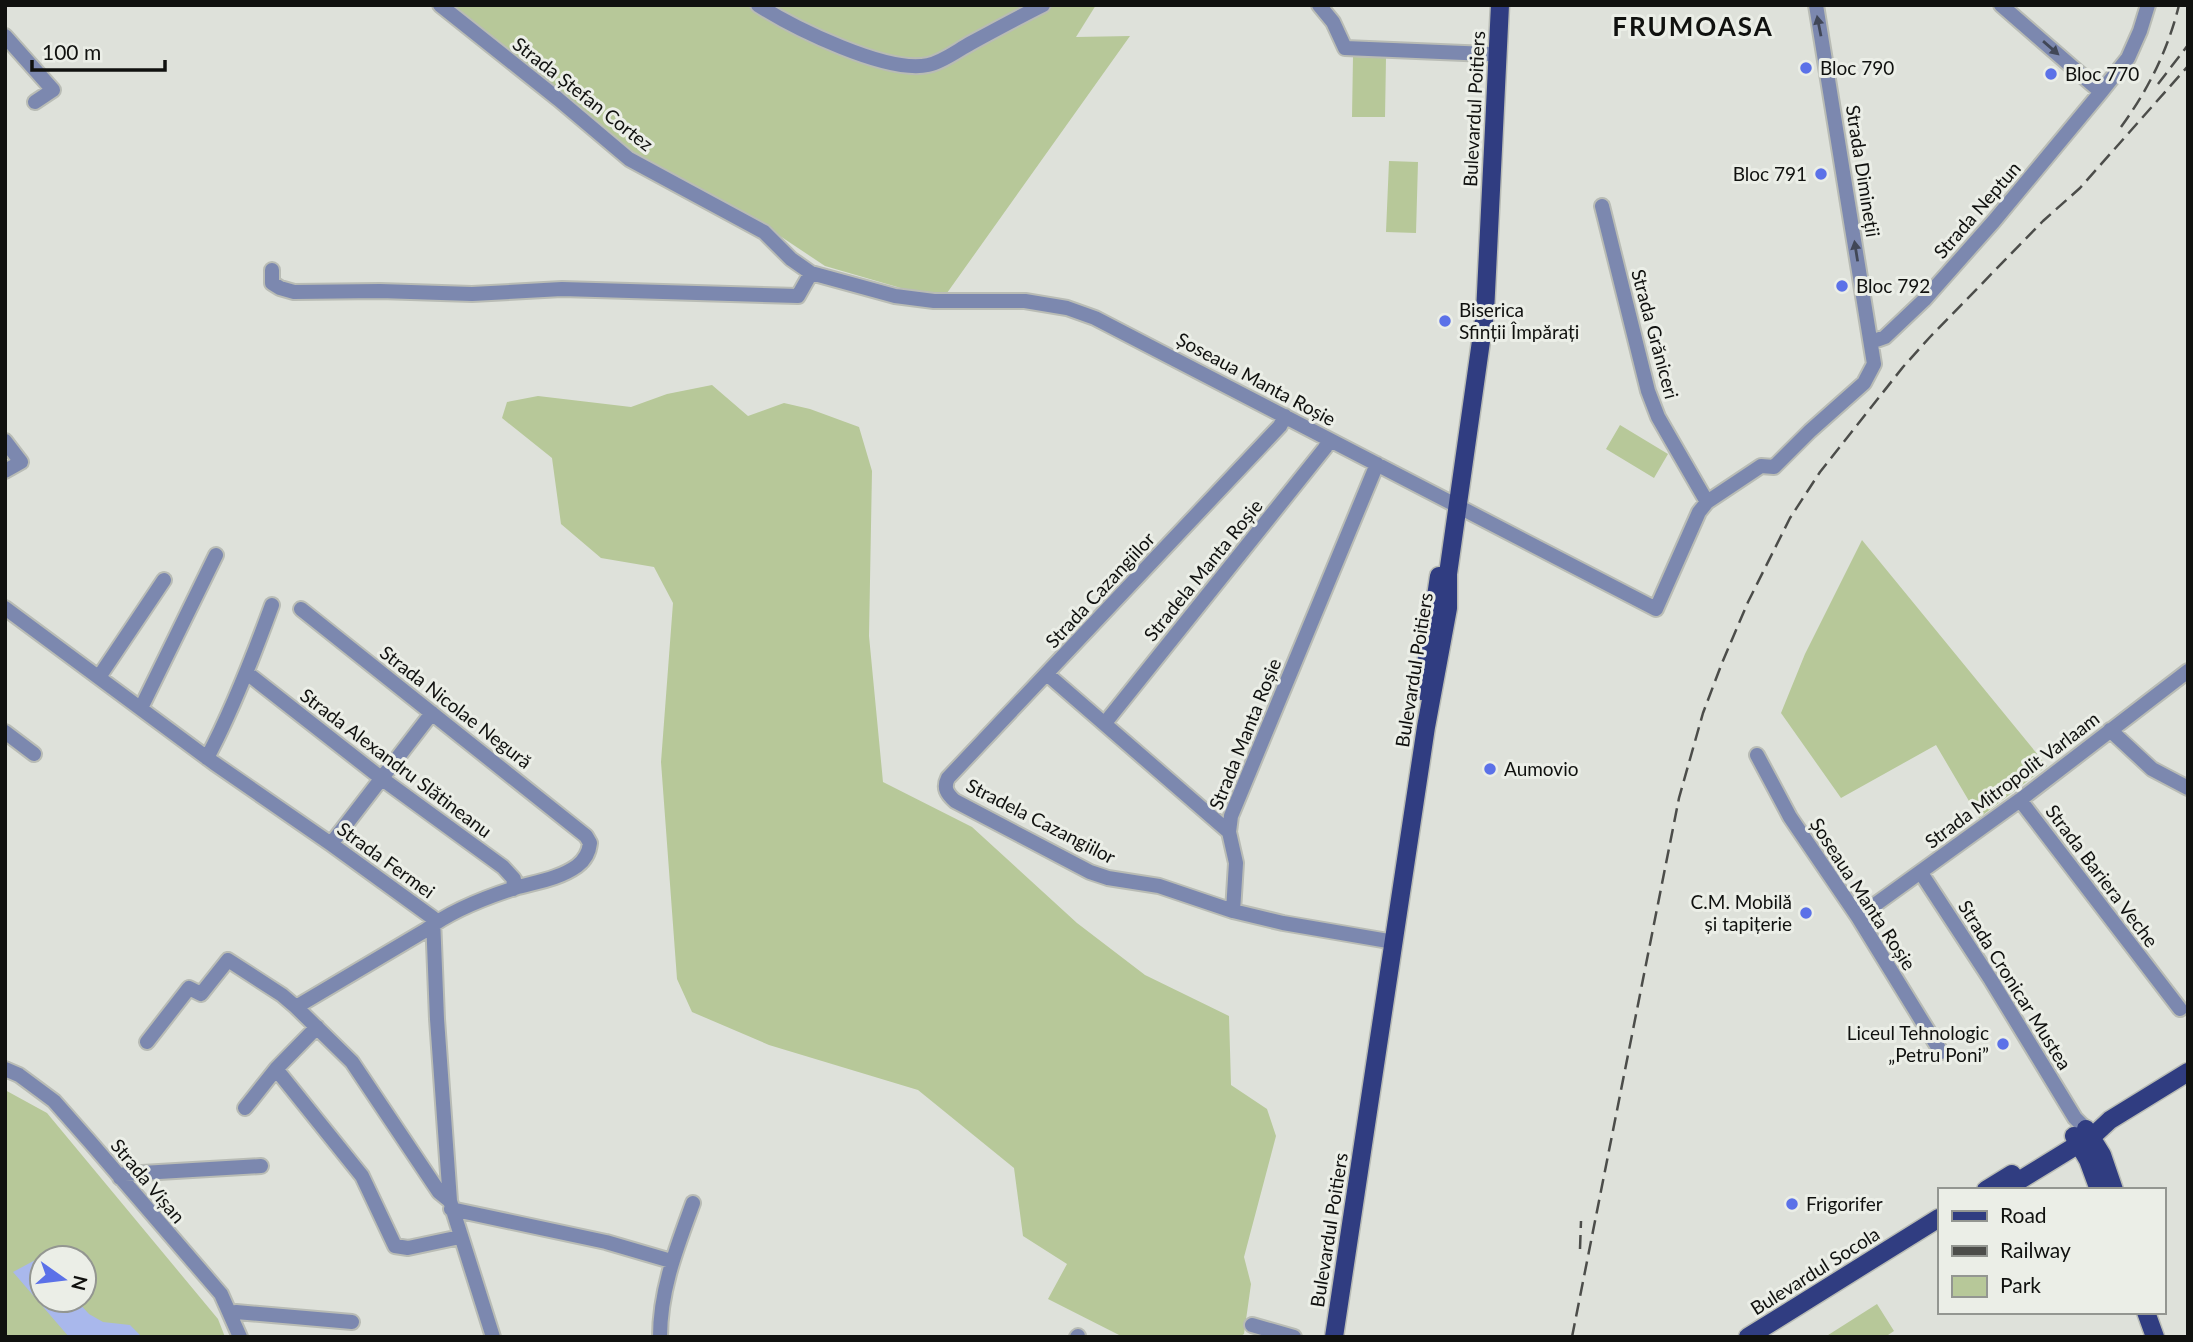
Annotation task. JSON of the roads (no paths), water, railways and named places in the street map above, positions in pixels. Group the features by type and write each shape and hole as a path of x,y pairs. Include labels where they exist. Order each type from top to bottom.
{"main road":[{"name":"Bulevardul Poitiers","path":"1454,503 1476,312 1490,5"},
{"name":"Bulevardul Poitiers","path":"1334,1337 1454,503 1485,313 1500,5"},
{"name":"Bulevardul Poitiers","path":"1325,1337 1390,941"},
{"path":"1989,1188 2081,1133 2110,1120 2188,1072"},
{"path":"2007,1188 2081,1133"},
{"path":"2081,1133 2098,1188"},
{"path":"2081,1133 2102,1155 2113,1188"},
{"name":"Bulevardul Socola","path":"1772,1329 1938,1219"},
{"name":"Bulevardul Socola","path":"1748,1337 1772,1329 1938,1231"},
{"path":"2147,1314 2155,1337"},
{"path":"2158,1314 2166,1337"}],"street":[{"name":"Strada Ștefan Cortez","path":"440,5 629,159 764,232 791,259 811,274"},
{"path":"758,5 782,21 827,40 893,65 909,68 931,65 1043,5"},
{"path":"1319,5 1333,22 1345,48 1488,54"},
{"name":"Strada Dimineții","path":"1816,5 1871,342"},
{"path":"2001,5 2101,92"},
{"name":"Strada Neptun","path":"1871,342 1885,337 1924,300 2001,213 2101,92 2127,58 2140,31 2148,5"},
{"path":"5,36 53,90 35,102"},
{"name":"Strada Grăniceri","path":"1602,206 1648,391 1658,417 1707,502"},
{"path":"272,270 272,283 293,292 472,294 562,289 798,296 811,274"},
{"name":"Șoseaua Manta Roșie","path":"811,274 894,296 934,301 1025,301 1067,308 1102,321 1656,609 1699,512 1707,502"},
{"path":"1707,502 1761,466 1774,467 1864,383 1874,364 1871,342"},
{"name":"Strada Cazangiilor","path":"1229,832 1047,674 1280,426 1285,416"},
{"name":"Stradela Manta Roșie","path":"1105,723 1329,440"},
{"path":"5,441 21,462 5,471"},
{"name":"Strada Manta Roșie","path":"1233,911 1236,863 1229,832 1231,817 1377,464"},
{"path":"141,708 216,555"},
{"path":"99,677 164,580"},
{"path":"207,758 247,673 272,605"},
{"name":"Strada Fermei","path":"5,608 207,758 433,918 437,1019 451,1205 492,1337"},
{"name":"Strada Nicolae Negură","path":"301,609 586,836 590,843 589,851 587,857 576,867 552,879 513,889"},
{"name":"Strada Mitropolit Varlaam","path":"1858,917 2020,800 2188,671"},
{"name":"Strada Alexandru Slătineanu","path":"247,673 381,778 503,867 514,879 513,889"},
{"name":"Stradela Cazangiilor","path":"1047,674 948,778 946,790 949,796 1090,872 1108,878 1159,886 1233,911"},
{"path":"331,844 432,713"},
{"path":"2110,730 2152,769 2188,788"},
{"path":"5,732 34,754"},
{"name":"Șoseaua Manta Roșie","path":"1757,755 1790,817 1858,917 1941,1052"},
{"name":"Strada Bariera Veche","path":"2020,800 2180,1009"},
{"name":"Strada Cronicar Mustea","path":"1921,873 1997,990 2081,1133"},
{"path":"296,1007 439,920 513,889"},
{"path":"1233,911 1266,920 1390,941"},
{"path":"147,1042 189,988 201,994 228,960 282,995 352,1062 439,1192 451,1205 606,1242 670,1261"},
{"path":"245,1108 276,1069 317,1027"},
{"name":"Strada Vișan","path":"5,1069 19,1075 54,1101 221,1294 240,1337"},
{"path":"276,1069 362,1175 395,1246 400,1249 408,1248 460,1237"},
{"path":"120,1178 125,1174 261,1166"},
{"path":"660,1337 664,1290 670,1261 693,1203"},
{"path":"232,1315 236,1312 352,1322"},
{"path":"1252,1325 1294,1337"}],"water":[{"path":"28,1264 28,1289 13,1272"},
{"path":"49,1314 89,1314 103,1322 130,1325 142,1337 69,1337"}],"railway":[{"path":"2121,127 2156,69 2179,5"},
{"path":"2158,84 2188,45"},
{"path":"1572,1337 1679,798 1703,713 1748,602 1790,518 1820,472 1903,367 2043,221 2080,188 2188,66"},
{"path":"1580,1249 1581,1221"}],"place":[{"name":"Bloc 790","path":"1806,68"},
{"name":"Bloc 770","path":"2051,74"},
{"name":"Bloc 791","path":"1821,174"},
{"name":"Bloc 792","path":"1842,286"},
{"name":"Biserica Sfinții Împărați","path":"1445,321"},
{"name":"Aumovio","path":"1490,769"},
{"name":"C.M. Mobilă și tapițerie","path":"1806,913"},
{"name":"Liceul Tehnologic „Petru Poni”","path":"2003,1044"},
{"name":"Frigorifer","path":"1792,1204"}],"district":[{"name":"FRUMOASA","path":"1693,27"}]}
